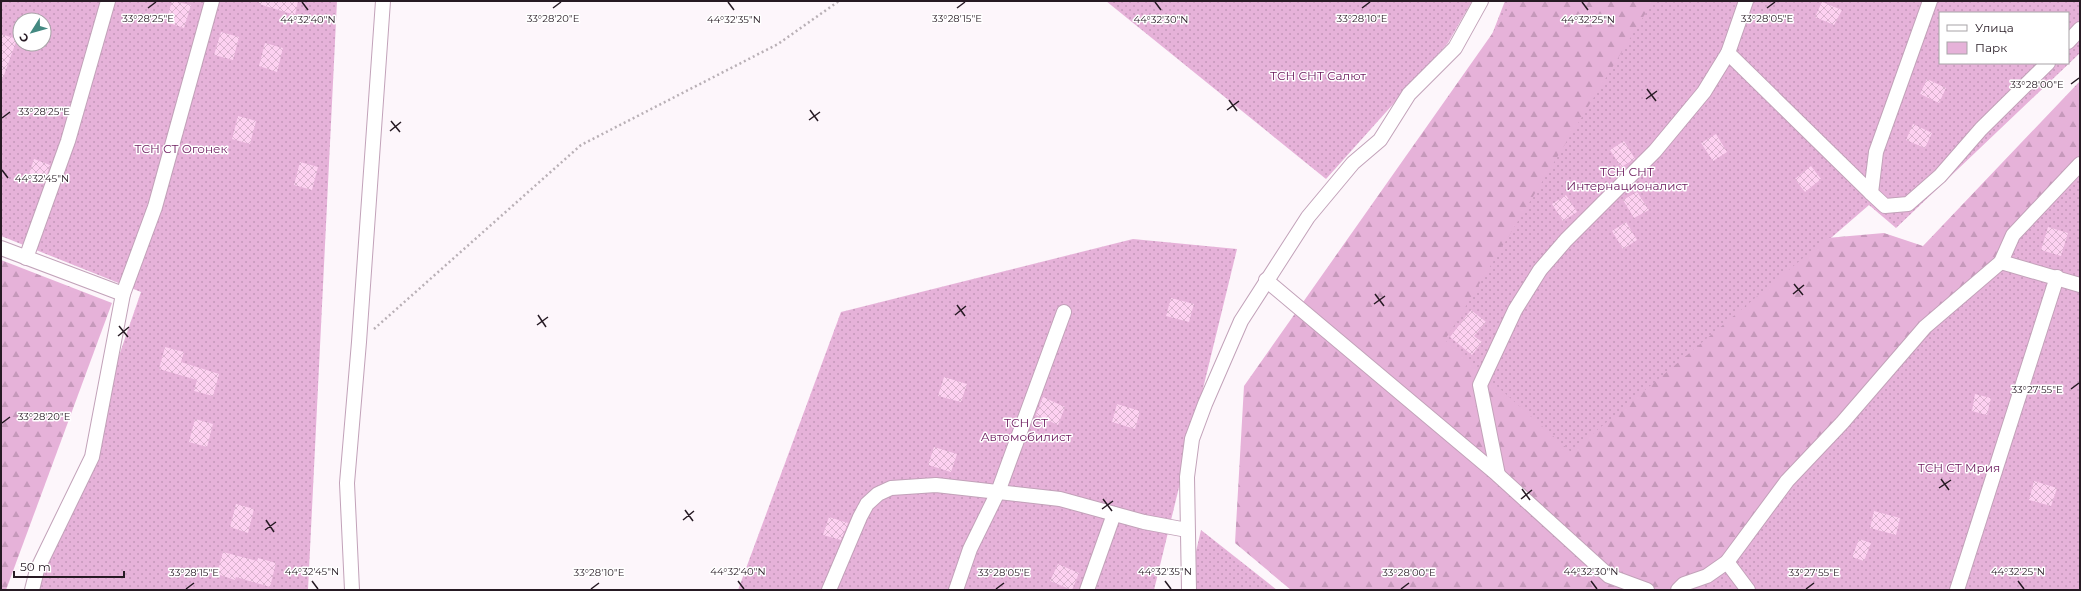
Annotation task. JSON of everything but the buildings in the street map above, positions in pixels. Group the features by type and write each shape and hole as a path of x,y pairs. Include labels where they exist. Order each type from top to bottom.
{"street":[{"path":"26,258 68,141 108,1"},
{"path":"32,590 37,570 92,457 123,294 154,207 212,1"},
{"path":"352,590 346,483 360,342 383,1"},
{"path":"1189,590 1187,477 1192,439 1205,404 1241,321 1308,217 1353,163 1380,140 1409,94 1455,48 1481,1"},
{"path":"1498,475 1480,385 1515,310 1540,270 1566,240 1665,140 1704,92 1728,53 1746,1"},
{"path":"1871,193 1876,152 1930,1"},
{"path":"2069,41 2080,29"},
{"path":"1728,53 1885,206 1908,204 1940,176 1981,129 2047,64"},
{"path":"1678,590 1684,584 1707,576 1727,562 1787,481 1842,423 1925,327 2001,262 2014,235 2080,164"},
{"path":"1,248 123,294"},
{"path":"2001,262 2057,277 2080,285"},
{"path":"1957,590 2057,277"},
{"path":"1266,280 1498,475 1609,576 1647,590"},
{"path":"956,590 970,549 998,492 1064,312"},
{"path":"829,590 860,516 867,504 878,494 891,488 936,485 1060,499 1114,514 1187,530"},
{"path":"1087,590 1114,514"},
{"path":"1727,562 1746,588"}],"path":[{"path":"360,342 581,145 778,44 839,1"}],"green space":[{"name":"ТСН СТ Огонек","path":"1,1 337,1 308,590 38,590 141,292 1,236"},
{"name":"ТСН СНТ Салют","path":"1106,1 1472,1 1448,43 1326,179"},
{"name":"ТСН СНТ Интернационалист","path":"1505,1 2080,1 2080,53 2069,63 2069,12 1939,12 1939,64 2068,64 1896,228 1869,205 1572,462 1377,331"},
{"path":"1511,1 1653,1 1445,340 1571,452 1827,238 1884,233 1923,246 2080,81 2080,169 1709,577 1686,590 1291,590 1235,543 1244,386 1506,14"},
{"name":"ТСН СТ Мрия","path":"2080,154 2080,590 1686,590"},
{"name":"ТСН СТ Автомобилист","path":"1133,239 1237,249 1154,590 738,590 841,312"},
{"path":"1,260 112,303 6,590 1,590"},
{"path":"1201,530 1277,590 1187,590"}]}
